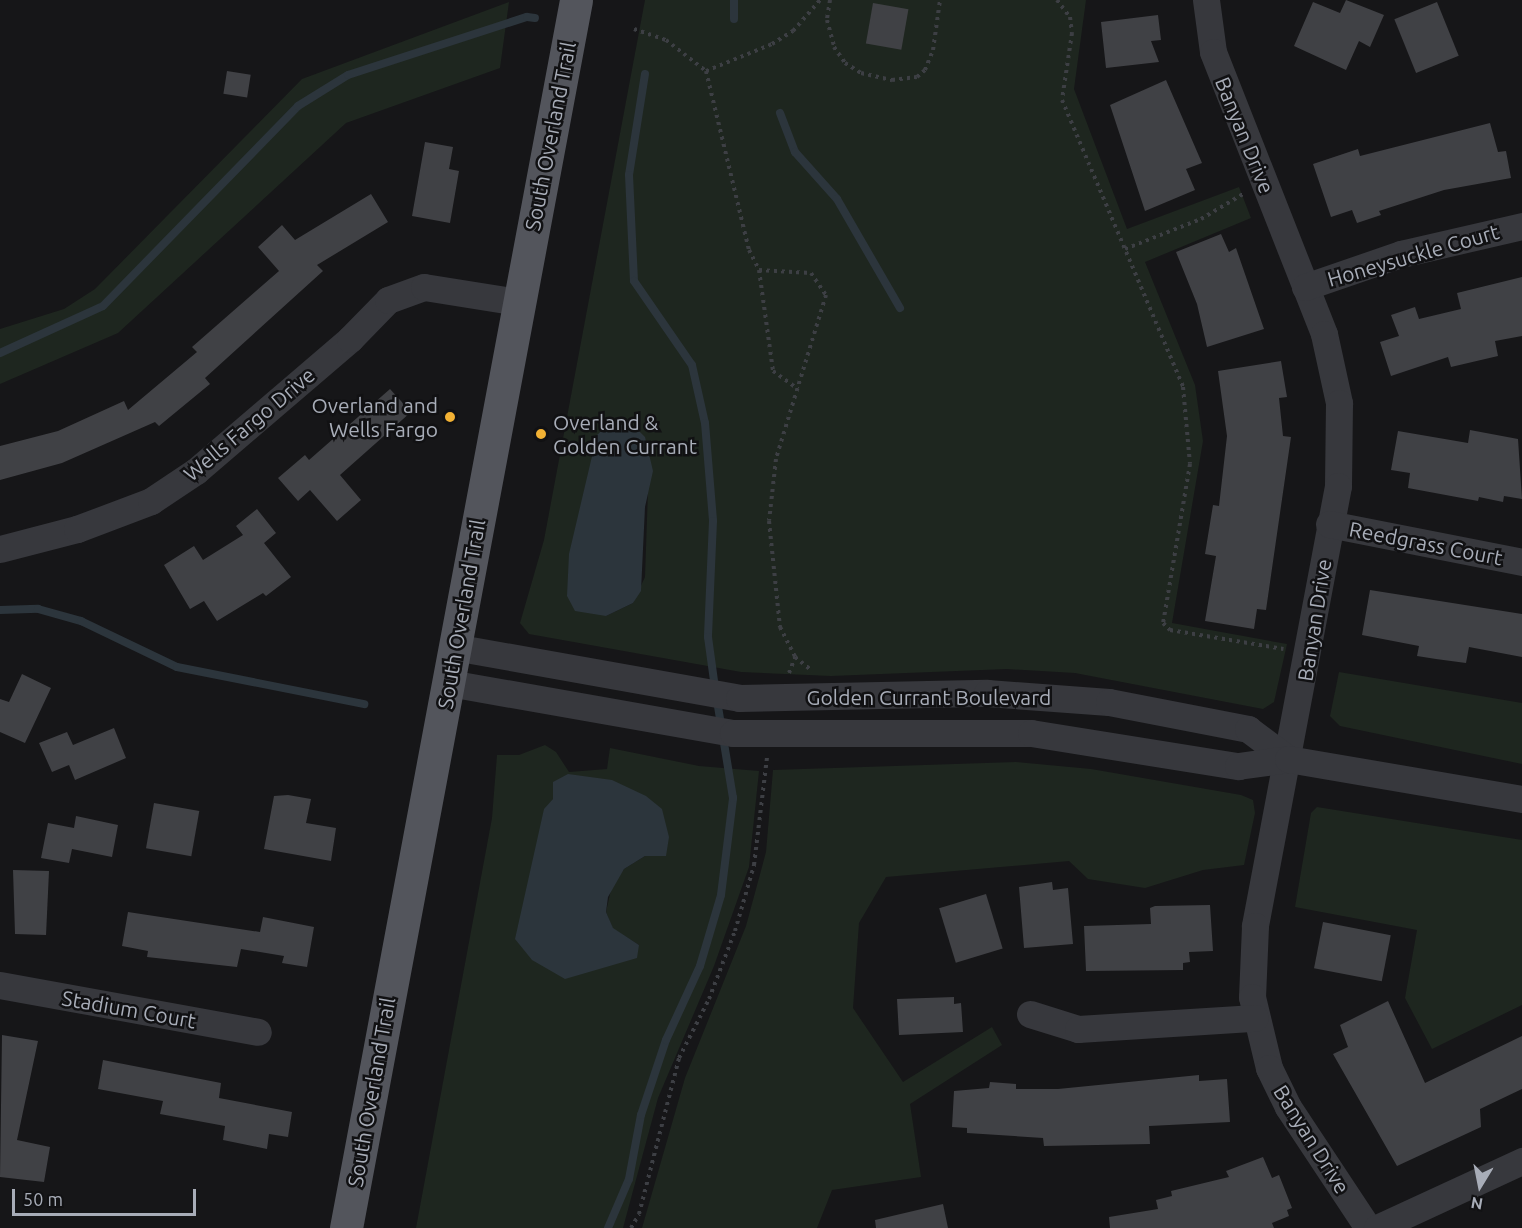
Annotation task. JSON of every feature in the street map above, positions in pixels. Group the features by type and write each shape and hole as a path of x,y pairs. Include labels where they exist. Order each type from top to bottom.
{"main road":[{"name":"South Overland Trail","path":"346,1228 576,0"}],"street":[{"name":"Banyan Drive","path":"1206,0 1213,52 1324,334 1338,403 1338,486 1329,524 1309,654 1255,926 1251,963 1256,1018 1269,1068 1288,1107 1368,1228"},
{"name":"Honeysuckle Court","path":"1305,287 1401,254 1522,226"},
{"name":"Wells Fargo Drive","path":"0,549 77,529 151,501 206,464 350,339 388,300 424,287 518,302"},
{"name":"Reedgrass Court","path":"1329,524 1522,562"},
{"name":"Golden Currant Boulevard","path":"454,647 738,698 779,689 987,693 1109,702 1248,729 1288,759"},
{"name":"Golden Currant Boulevard","path":"448,683 733,734 768,737 1031,733 1238,766 1288,759 1522,799"},
{"path":"768,737 779,689"},
{"name":"Stadium Court","path":"0,985 258,1032"},
{"path":"1030,1014 1078,1029 1256,1018"},
{"path":"1377,1228 1522,1161"}],"path":[{"path":"706,71 772,44 793,31 820,0"},
{"path":"830,0 827,20 834,47 845,63 861,73 892,80 917,77 925,70 940,0"},
{"path":"1057,0 1070,17 1072,33 1062,100 1125,249 1175,358 1189,428 1185,506 1162,618 1165,628 1309,654"},
{"path":"634,29 666,40 706,71 749,250 759,270 772,371 798,389"},
{"path":"1125,249 1201,219 1265,183"},
{"path":"759,270 801,270 824,286 825,309 776,459 769,521 780,627 795,657 820,678"},
{"path":"779,689 795,657"},
{"path":"631,1228 639,1214 679,1058 709,999 754,865 768,737"}],"shaded area":[{"path":"645,0 1086,0 1074,89 1127,229 1239,187 1251,218 1145,262 1195,385 1203,441 1172,623 1287,644 1274,702 1263,709 1075,673 1007,669 831,676 741,672 529,634 520,623 544,540","holes":["648,490 645,577 633,603 606,616"]},
{"path":"509,2 500,68 346,123 118,333 0,384 0,329 64,309 95,289 302,79"},
{"path":"609,424 634,426 645,437 653,471 645,507 641,591 633,603 606,616 575,611 567,596 569,554 597,435"},
{"path":"1339,672 1522,703 1522,764 1340,726 1330,716"},
{"path":"545,745 556,752 569,772 607,769 610,748 699,766 759,771 749,867 714,966 658,1098 623,1228 416,1228 492,818 497,755 519,755","holes":["553,799 645,856 624,869 612,885 606,912 613,929 639,945 532,960"]},
{"path":"1016,762 1091,769 1241,795 1253,800 1255,813 1244,865 1203,870 1145,888 1088,879 1069,861 886,877 859,923 853,1008 903,1082 992,1027 1002,1045 910,1104 921,1177 832,1190 817,1228 642,1228 685,1078 746,926 766,852 773,770"},
{"path":"568,774 612,780 646,796 662,809 669,837 666,856 645,856 624,869 608,897 606,912 613,928 639,945 637,958 565,979 532,960 515,939 544,809 553,799 553,782"},
{"path":"1317,807 1522,840 1522,1005 1432,1049 1405,998 1417,930 1295,907 1311,813"}],"building":[{"path":"1346,0 1384,15 1370,47 1359,41 1346,70 1294,46 1313,2 1340,13"},
{"path":"1437,2 1459,56 1416,73 1394,19"},
{"path":"873,3 908,9 901,50 866,43"},
{"path":"1158,15 1161,40 1151,41 1159,62 1106,68 1101,22"},
{"path":"227,71 251,75 247,97 223,94"},
{"path":"1166,80 1202,163 1186,169 1195,190 1145,211 1110,105"},
{"path":"1490,123 1498,152 1506,151 1511,178 1444,190 1379,211 1381,215 1357,223 1352,210 1331,217 1313,164 1358,149 1360,156"},
{"path":"425,142 453,147 449,169 459,171 450,223 412,216"},
{"path":"371,194 388,222 317,265 323,271 205,378 210,384 159,426 155,422 62,463 0,480 0,446 58,431 124,401 128,410 197,352 192,347 279,271 258,247 282,225 295,240"},
{"path":"1221,234 1229,252 1236,248 1264,329 1207,347 1197,304 1176,252"},
{"path":"1522,277 1522,336 1495,341 1498,356 1451,367 1448,357 1391,376 1380,342 1399,336 1391,315 1415,307 1419,319 1461,309 1457,293"},
{"path":"1281,361 1287,397 1279,398 1283,436 1291,437 1266,610 1257,609 1254,629 1205,621 1216,556 1205,554 1213,505 1219,506 1227,436 1218,371"},
{"path":"390,389 411,412 340,475 361,500 337,521 310,490 298,501 278,478 305,455 309,460"},
{"path":"1470,430 1518,439 1522,499 1504,496 1503,502 1479,497 1478,501 1408,488 1410,473 1391,470 1398,431 1468,443"},
{"path":"257,509 276,533 264,543 291,577 266,596 263,593 217,621 204,601 190,609 164,565 194,546 203,560 243,535 236,526"},
{"path":"1370,590 1522,614 1522,657 1469,647 1466,663 1436,659 1417,656 1419,646 1362,635"},
{"path":"22,674 51,688 25,743 0,732 0,699 9,702"},
{"path":"114,728 126,758 75,780 69,765 52,772 39,743 67,732 73,745"},
{"path":"288,795 311,799 306,823 336,828 331,861 264,849 274,796"},
{"path":"154,803 199,811 191,856 146,848"},
{"path":"76,816 118,825 112,857 72,849 69,863 41,858 48,823 74,828"},
{"path":"13,870 49,871 46,935 15,934"},
{"path":"1052,882 1053,890 1068,888 1073,944 1024,948 1019,887"},
{"path":"986,894 1003,949 956,963 939,908"},
{"path":"1210,905 1213,951 1189,952 1190,962 1183,963 1183,970 1086,971 1084,926 1151,924 1150,908 1155,906"},
{"path":"128,912 260,932 263,917 314,927 307,967 282,963 284,956 241,949 237,967 147,957 148,951 122,946"},
{"path":"1323,922 1391,935 1382,981 1314,968"},
{"path":"954,997 954,1004 961,1003 963,1032 899,1035 897,999"},
{"path":"1388,1001 1425,1083 1522,1036 1522,1089 1480,1109 1481,1127 1397,1166 1333,1054 1348,1047 1340,1025"},
{"path":"2,1035 38,1041 17,1140 50,1147 44,1182 0,1177"},
{"path":"103,1060 221,1083 219,1098 292,1112 288,1137 269,1134 267,1149 223,1140 225,1126 160,1114 163,1101 98,1089"},
{"path":"1199,1075 1199,1081 1227,1079 1230,1122 1149,1126 1150,1144 1044,1146 1043,1138 967,1133 967,1128 952,1127 954,1091 989,1088 990,1082 1016,1084 1016,1089 1058,1089"},
{"path":"1263,1157 1272,1178 1279,1175 1292,1208 1287,1210 1289,1216 1272,1223 1274,1228 1110,1228 1109,1217 1158,1209 1156,1200 1172,1196 1171,1191 1229,1177 1226,1171"},
{"path":"943,1204 948,1228 876,1228 875,1220"}],"waterway":[{"path":"734,0 734,19"},
{"path":"0,353 103,306 298,106 348,75 527,17 535,18"},
{"path":"645,74 629,175 634,281 692,365 705,423 713,521 708,637 715,688"},
{"path":"780,113 795,152 837,199 900,308"},
{"path":"0,610 38,609 81,621 177,667 364,704"},
{"path":"608,1228 629,1179 641,1115 666,1040 700,966 721,895 733,798 717,700"}],"place":[{"name":"Overland and Wells Fargo","path":"450,417"},
{"name":"Overland & Golden Currant","path":"541,434"}]}
